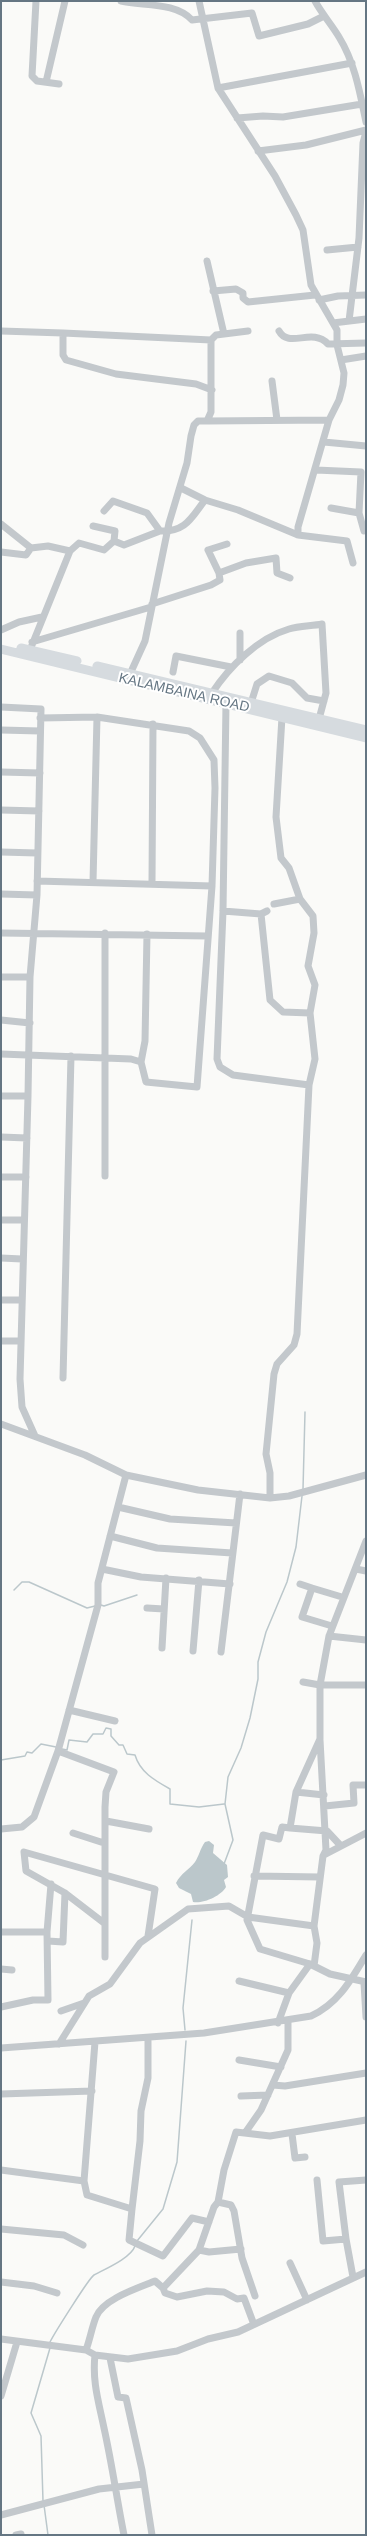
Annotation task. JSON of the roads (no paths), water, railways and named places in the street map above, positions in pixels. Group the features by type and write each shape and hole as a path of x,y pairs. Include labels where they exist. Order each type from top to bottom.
{"main road":[{"name":"KALAMBAINA ROAD","path":"1,643 31,646 130,674 366,730"},
{"name":"KALAMBAINA ROAD","path":"1,649 366,738"}],"street":[{"path":"36,1 32,76 35,80 59,84"},
{"path":"46,82 65,1"},
{"path":"121,1 177,10 186,14 192,20 203,20 252,13 260,36 308,24 324,16"},
{"path":"199,1 218,88 275,176 303,230 311,285 337,330 337,345 344,373 343,385 329,420 316,470 298,527 298,535"},
{"path":"315,1 340,38 352,64 366,122"},
{"path":"218,88 352,64"},
{"path":"237,118 263,116 283,117 362,104"},
{"path":"258,151 306,145 366,131 363,143 362,238 358,247 349,321"},
{"path":"327,250 358,247"},
{"path":"207,261 224,334"},
{"path":"213,291 236,289 243,293 243,298 248,302 366,295"},
{"path":"333,323 366,319"},
{"path":"1,331 211,340"},
{"path":"207,421 212,408 211,340 215,335 248,331"},
{"path":"279,331 290,338 299,340 310,335 322,338 328,344 337,345 366,343"},
{"path":"63,333 63,355 66,360 116,374 203,385 212,390"},
{"path":"341,360 366,356"},
{"path":"203,385 211,381"},
{"path":"272,381 277,420"},
{"path":"130,674 145,640 168,531 181,488 194,425 198,421 329,420"},
{"path":"324,442 366,446"},
{"path":"316,470 361,472 360,513 364,531"},
{"path":"181,488 205,500 238,510 298,535 348,541 353,563"},
{"path":"114,541 124,545 160,531 168,531 184,527 205,500"},
{"path":"104,510 113,501 147,513 160,531"},
{"path":"331,508 360,513"},
{"path":"1,524 31,548 48,546 70,551"},
{"path":"31,646 70,551 79,543 104,550 114,541 115,531 93,526"},
{"path":"31,646 211,585 220,580 219,573 208,550 226,544"},
{"path":"1,552 26,555 31,548"},
{"path":"219,573 246,563 276,558 277,572 290,578"},
{"path":"1,630 19,622 42,617"},
{"path":"212,693 231,667 276,634 289,629 322,624 326,671 324,701 319,719"},
{"path":"240,633 240,660"},
{"path":"173,672 176,656 231,667"},
{"path":"251,702 257,684 269,676 292,683 307,698 324,701"},
{"path":"226,703 223,911 217,1059 220,1067 233,1074 309,1086"},
{"path":"1,707 41,709 37,895 30,977 20,1379 22,1407 35,1436"},
{"path":"40,718 97,717 153,724 189,731 200,738 214,760 212,886 197,1087 146,1082 141,1062 145,1041 147,934"},
{"path":"93,882 97,717"},
{"path":"270,1498 270,1473 266,1454 274,1374 277,1364 294,1345 297,1334 309,1086 315,1059 310,1013 315,985 308,966 314,928 312,916 300,899 288,868 281,858 276,817 282,717"},
{"path":"152,883 153,724"},
{"path":"1,730 40,731"},
{"path":"1,772 40,773"},
{"path":"1,810 39,812"},
{"path":"1,852 37,853"},
{"path":"37,881 152,883 212,886"},
{"path":"1,894 37,895"},
{"path":"274,904 300,899"},
{"path":"223,911 264,913 266,979 272,1004 283,1012 310,1013"},
{"path":"1,933 105,933 208,936"},
{"path":"105,933 105,1176"},
{"path":"1,977 30,977"},
{"path":"1,1020 30,1024"},
{"path":"1,1054 131,1059 141,1062"},
{"path":"63,1378 71,1056"},
{"path":"1,1096 28,1096"},
{"path":"1,1137 27,1138"},
{"path":"1,1177 26,1177"},
{"path":"1,1220 23,1220"},
{"path":"1,1258 22,1259"},
{"path":"1,1300 22,1300"},
{"path":"1,1341 21,1341"},
{"path":"1,1424 85,1455 126,1475 164,1484 270,1498 289,1496 366,1475"},
{"path":"1,1829 22,1827 34,1816 58,1751 98,1605 98,1583 126,1475"},
{"path":"221,1652 240,1494"},
{"path":"118,1508 170,1519 236,1523"},
{"path":"110,1536 157,1548 232,1553"},
{"path":"278,2023 289,1993 312,1965 317,1943 314,1926 323,1856 326,1850 327,1831 320,1739 320,1685 332,1626 342,1597 356,1569 366,1541"},
{"path":"102,1569 141,1577 199,1580 230,1584"},
{"path":"356,1569 366,1571"},
{"path":"162,1648 166,1578"},
{"path":"193,1651 199,1580"},
{"path":"300,1584 342,1597"},
{"path":"312,1588 302,1617 332,1626"},
{"path":"147,1608 164,1609"},
{"path":"329,1636 366,1640"},
{"path":"303,1682 320,1685 366,1685"},
{"path":"69,1710 115,1721"},
{"path":"290,1828 296,1792 320,1739"},
{"path":"58,1751 114,1772 106,1792 104,1842 105,1957"},
{"path":"325,1806 354,1803 353,1785 366,1785"},
{"path":"296,1792 324,1795"},
{"path":"106,1821 149,1829"},
{"path":"341,1846 327,1831 282,1827 279,1839 263,1835 254,1876 248,1917 260,1949 312,1965 330,1974 365,1982 366,2017"},
{"path":"73,1833 104,1842"},
{"path":"323,1856 366,1833"},
{"path":"104,1923 65,1893 26,1871 24,1852 105,1876 156,1889 148,1936"},
{"path":"254,1876 320,1878"},
{"path":"1,2007 33,2000 48,2000 47,1932 51,1884"},
{"path":"48,1941 63,1942 65,1893"},
{"path":"58,2044 89,1996 110,1984 140,1943 188,1909 229,1906 248,1917 314,1926"},
{"path":"1,1932 47,1932"},
{"path":"1,2048 148,2038 288,2021 323,2010 335,2001 352,1979 366,1955"},
{"path":"1,1969 12,1970"},
{"path":"239,1981 289,1993"},
{"path":"61,2011 84,2003"},
{"path":"245,2133 261,2110 288,2050 288,2021"},
{"path":"148,2038 148,2078 141,2111 140,2141 129,2240 163,2256 192,2218 209,2222"},
{"path":"95,2042 84,2181 87,2195 132,2209"},
{"path":"239,2060 281,2067"},
{"path":"273,2085 285,2086 366,2073"},
{"path":"1,2094 92,2091"},
{"path":"241,2096 268,2095"},
{"path":"163,2288 199,2250 214,2207 218,2202 224,2170 236,2132 270,2136 292,2134 366,2120"},
{"path":"292,2134 295,2158 306,2157"},
{"path":"1,2170 84,2181"},
{"path":"317,2180 324,2241 346,2240"},
{"path":"353,2277 346,2240 339,2182 366,2180"},
{"path":"218,2202 232,2205 237,2223 240,2249 255,2296"},
{"path":"1,2229 64,2235 82,2245"},
{"path":"199,2250 210,2252 240,2249"},
{"path":"290,2263 307,2300"},
{"path":"1,2339 86,2350 95,2355 110,2358 128,2359 165,2354 238,2332 254,2322 307,2300 366,2272"},
{"path":"86,2350 96,2317 113,2299 155,2281 163,2288 165,2293 177,2297 207,2291 224,2292 237,2299 244,2298 254,2322"},
{"path":"1,2282 34,2286 57,2293"},
{"path":"1,2396 17,2342"},
{"path":"95,2355 93,2371 96,2400 104,2427 124,2535"},
{"path":"110,2358 118,2397 126,2398 144,2484 152,2535"},
{"path":"1,2515 115,2486 144,2484"}],"waterway":[{"path":"303,1489 305,1412"},
{"path":"224,1864 233,1840 225,1804 228,1777 241,1748 250,1718 258,1679 258,1662 266,1632 287,1582 296,1547 302,1496"},
{"path":"14,1590 22,1582 29,1582 87,1608 95,1606"},
{"path":"101,1605 104,1606 137,1595"},
{"path":"62,1749 67,1750 69,1740 87,1742 93,1734 103,1734 106,1728 111,1729 111,1736 119,1745 123,1745 127,1754 135,1755 140,1766 148,1775 170,1789 170,1804 199,1807 224,1804"},
{"path":"1,1760 25,1756 27,1752 32,1753 41,1744 56,1747"},
{"path":"185,2030 183,2008 192,1920"},
{"path":"137,2241 163,2209 177,2162 186,2041"},
{"path":"50,2342 91,2278 123,2259 133,2250 135,2246"},
{"path":"43,2501 41,2436 31,2413 50,2348"},
{"path":"44,2505 48,2535"}]}
